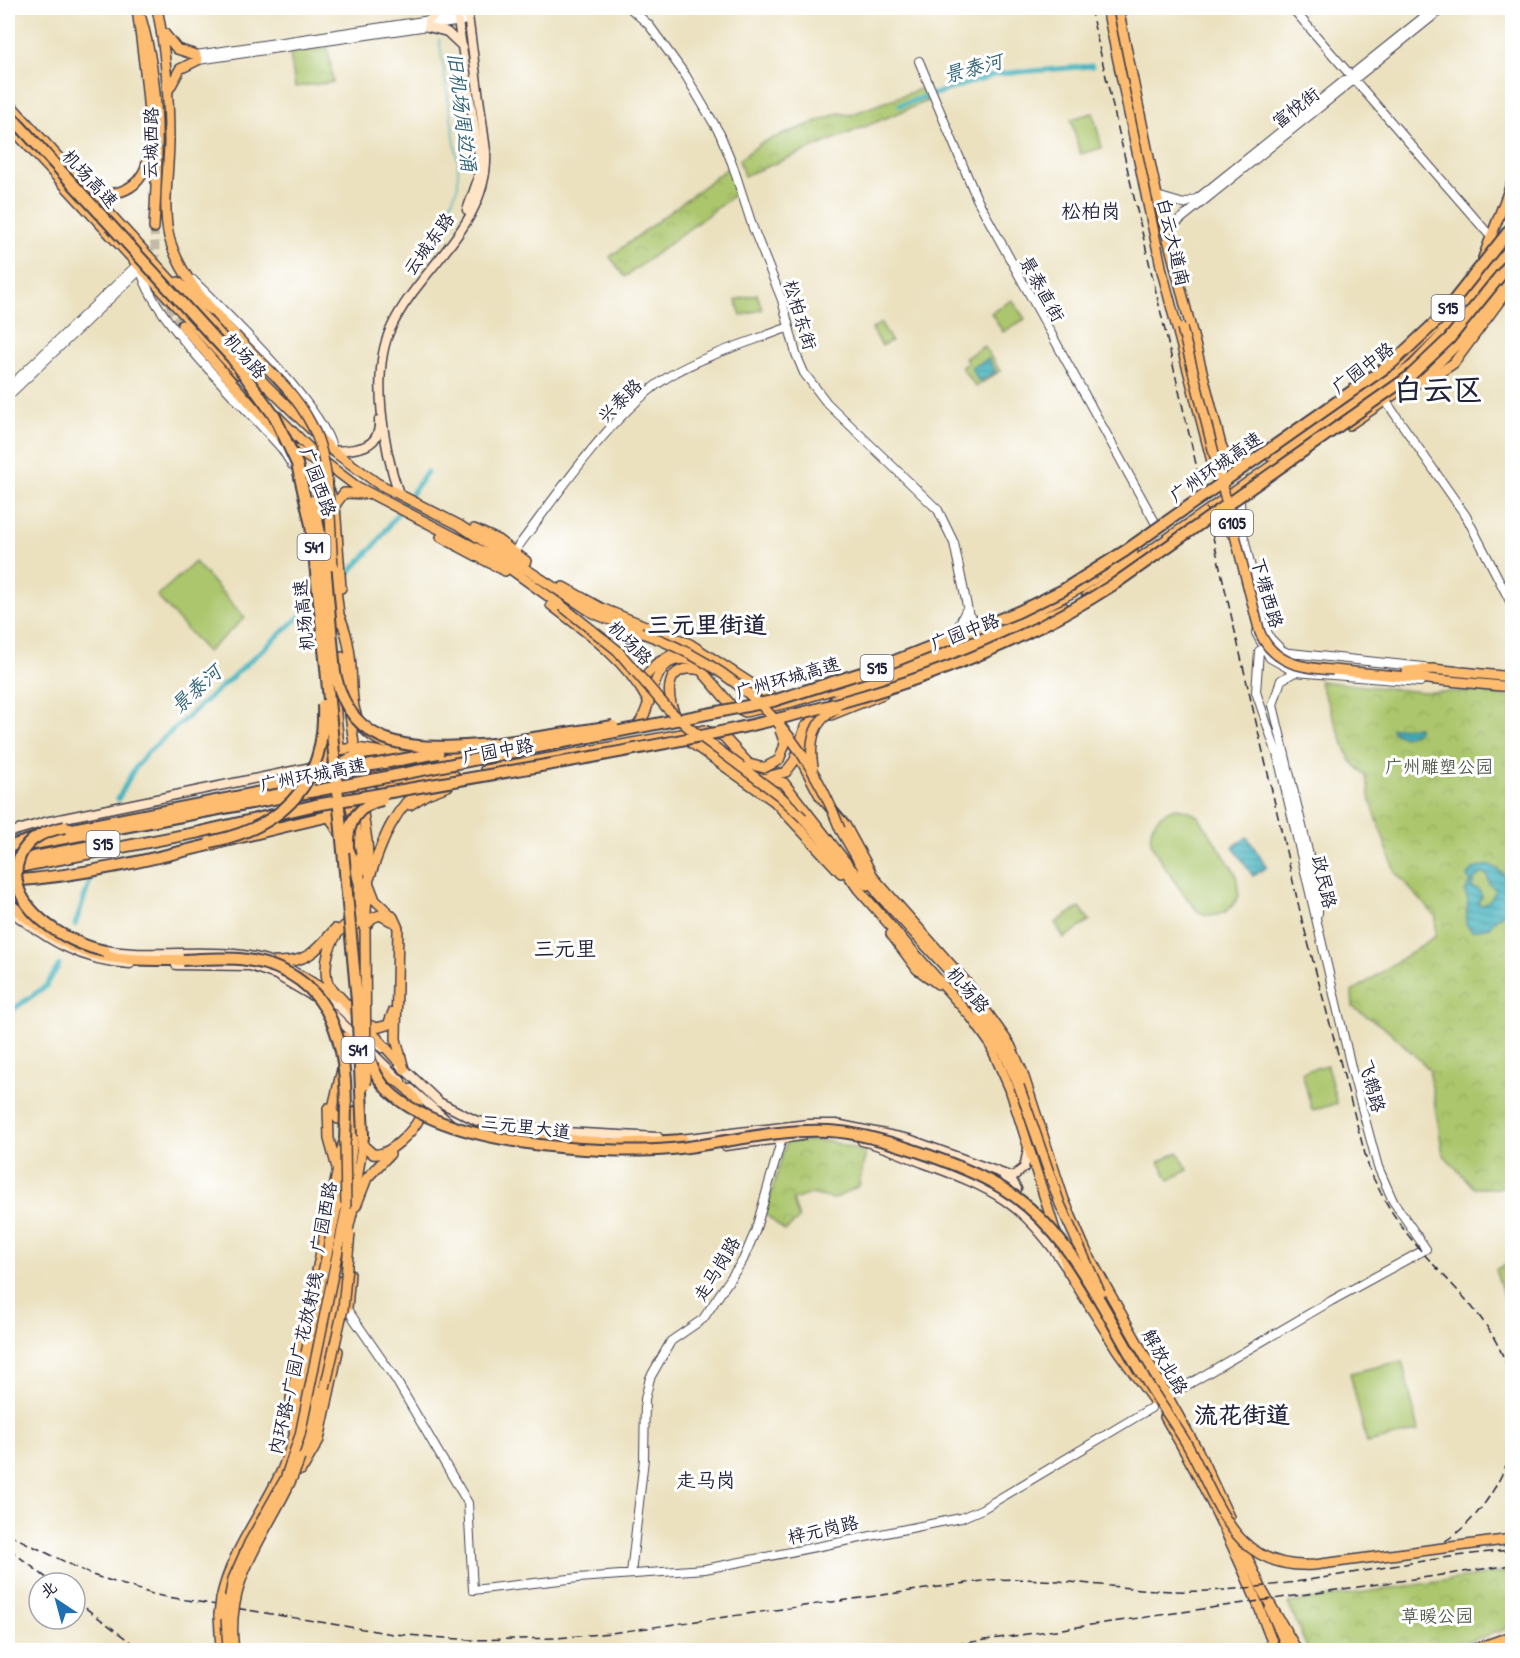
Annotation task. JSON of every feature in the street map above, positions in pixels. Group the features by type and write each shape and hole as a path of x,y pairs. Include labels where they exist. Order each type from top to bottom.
{"highway":[{"name":"机场高速","path":"8,113 232,358 272,412 289,448 310,514 324,613 357,1001 363,1146"},
{"name":"广州环城高速","path":"8,848 773,701 853,676 999,621 1082,579 1392,363 1439,319 1512,228"},
{"name":"广州环城高速","path":"8,862 733,730 820,710 916,678 1054,620 1145,564 1398,386 1449,339 1512,264"},
{"path":"1402,389 1425,375 1443,360 1511,280"},
{"path":"289,448 306,481 319,520 334,663 340,690 350,709 375,734 399,744 432,748 497,750"},
{"path":"23,880 52,872 231,837 261,825 288,806 311,775 323,736 324,613"},
{"path":"183,960 100,950 74,941 49,926 27,906 17,885 17,865 25,847 38,836 57,828 317,774 497,750 595,728 673,719"},
{"path":"353,964 354,915 348,837 353,817 371,803 471,778"},
{"path":"8,848 68,829 327,779"},
{"path":"8,869 200,832 316,805"},
{"path":"8,881 88,872 213,845 330,816"},
{"path":"8,903 50,936 86,952 126,960 234,959 257,962 287,974 313,994 331,1019 344,1054 345,1140"},
{"path":"357,1001 366,1048 378,1076 395,1096 424,1113 464,1131 489,1138 609,1149 673,1149 806,1131 845,1132 875,1138 951,1164 1004,1189 1046,1223 1070,1253 1142,1374"},
{"path":"424,1113 458,1125 493,1133 617,1144 683,1140"}],"main road":[{"path":"92,193 111,196 131,187 144,170 148,158 147,97 137,8"},
{"name":"云城西路","path":"137,8 155,70 158,152 154,228"},
{"name":"云城西路","path":"157,8 168,91 166,215 170,237 188,275 211,310"},
{"path":"443,8 428,24 447,32 463,47"},
{"name":"云城东路","path":"399,494 387,443 382,390 381,363 386,340 396,318 472,214 486,172 486,151 467,8"},
{"name":"白云大道南","path":"1119,10 1157,196 1221,445"},
{"name":"白云大道南","path":"1106,11 1154,231 1217,481"},
{"name":"云城东路","path":"333,451 365,447 378,436 380,428 376,370 384,330 399,304 465,214 475,191 479,156 457,15"},
{"path":"161,28 177,49 197,58"},
{"path":"168,91 180,69 197,58"},
{"name":"机场路","path":"8,102 267,386 333,451 370,479 459,525 593,613 687,651 716,669 769,712 788,734 814,772 840,829 878,894 915,930 1001,1030 1018,1061 1057,1179"},
{"name":"机场路","path":"8,124 291,431 330,468 369,494 508,566 562,606 617,650 673,719 780,796 828,846 858,889 883,918 892,937 917,969 946,989 977,1024 994,1050 1027,1139 1068,1271"},
{"path":"771,698 912,651 981,624 1050,593 1102,562 1156,525 1402,349 1463,284 1483,258 1512,182"},
{"path":"1492,238 1512,228"},
{"name":"下塘西路","path":"1154,231 1166,263 1184,327 1260,633 1271,650 1287,662 1303,667 1432,669 1512,676"},
{"name":"下塘西路","path":"1166,231 1184,327"},
{"name":"广园中路","path":"435,759 470,762 497,750 522,753 624,745 786,713 889,679 1053,614 1090,593 1143,550 1393,369 1426,340 1512,235"},
{"name":"广园中路","path":"364,883 392,821 406,802 422,787 455,776 514,765 619,736 792,702 856,681 996,628 1063,598 1122,559 1143,550 1281,459 1412,366 1449,328 1512,250"},
{"path":"1492,276 1512,264"},
{"path":"1449,328 1478,308 1512,264"},
{"path":"168,277 211,310 235,335 298,404 315,432 325,470 340,617 344,685 354,744"},
{"path":"1463,284 1479,278"},
{"path":"182,326 289,448 330,468"},
{"path":"1393,369 1402,349"},
{"path":"979,1004 968,982 915,930 874,878 845,825 820,796 802,762 806,742 821,723 837,712 936,674 1050,626 1106,594 1402,389 1412,366"},
{"path":"1374,394 1402,389"},
{"path":"257,422 272,428"},
{"path":"1317,434 1341,431"},
{"path":"1275,441 1300,435"},
{"path":"1208,450 1215,452 1221,445 1229,457 1244,463"},
{"name":"广园西路","path":"289,448 305,483 320,538 325,582 324,613 339,746"},
{"path":"1272,479 1281,459"},
{"path":"320,538 322,522 318,492 328,490 335,505 341,573 338,602"},
{"path":"335,505 344,493 369,494"},
{"path":"410,516 431,531 505,571"},
{"path":"459,525 490,536 514,552 546,580 601,608 684,641 720,661 771,698 792,702"},
{"path":"1156,525 1143,550 1166,553"},
{"path":"467,543 599,643 638,685 648,702"},
{"path":"1102,562 1122,559"},
{"path":"311,560 325,582"},
{"path":"311,560 327,739 317,766"},
{"path":"318,630 324,613"},
{"path":"340,617 346,633 353,698 360,724 365,733 374,740 402,749 457,757"},
{"path":"981,624 996,628"},
{"path":"936,651 955,634"},
{"path":"638,685 656,664 680,649 684,641"},
{"path":"896,666 912,651"},
{"path":"936,674 946,657"},
{"path":"619,736 638,725 648,702 654,679 663,668 681,661 698,662 716,669"},
{"path":"856,681 866,668"},
{"name":"下塘西路","path":"1333,668 1423,677 1445,682 1512,687"},
{"path":"673,719 668,694 673,679 687,670 697,669 705,674 731,705 745,712"},
{"path":"889,679 904,686"},
{"path":"814,772 811,748 813,734 825,716 836,709 883,694"},
{"path":"732,762 766,777 783,773 792,764 806,727 819,712 837,698"},
{"path":"703,730 723,735 748,764 764,768 773,765 782,755 785,740 769,712"},
{"path":"404,1069 396,1039 398,928 393,917 375,900 364,883 348,847 330,816 326,792 327,779 343,763 354,757 384,753 457,757 638,725"},
{"path":"564,737 581,748 571,762"},
{"path":"624,745 648,749 662,738 690,742 765,794 858,889"},
{"path":"392,821 414,802 434,791 571,762 690,742"},
{"path":"522,753 535,743"},
{"path":"305,782 326,757 357,748 374,748 384,753 435,759"},
{"path":"420,755 435,759"},
{"path":"435,759 384,768 377,773 377,782 388,784 440,774 455,776"},
{"path":"514,765 526,771"},
{"path":"8,833 45,822 317,766"},
{"name":"广园西路","path":"220,1650 220,1599 237,1552 278,1478 294,1431 329,1277 361,1111 361,927 368,851 357,770"},
{"name":"广园西路","path":"343,772 361,852 364,883"},
{"path":"765,794 773,781 784,783 852,870 878,894"},
{"path":"275,962 292,963 306,958 346,916 348,847"},
{"name":"三元里大道","path":"8,896 49,928 80,944 124,953 238,954 275,962 300,975 332,1000 440,1102 477,1121 564,1132 683,1140 816,1123 853,1127 917,1142 999,1174"},
{"name":"三元里大道","path":"8,909 45,938 81,956 119,963 250,966 276,975 312,996 343,1022 402,1081 463,1133 514,1143 639,1154 682,1152 782,1138 833,1135 865,1141 972,1181 1000,1196 1033,1223 1068,1271"},
{"path":"364,1023 381,1028 388,1025 392,1018 394,929 387,918 376,916 361,927 348,922 338,932 326,968 328,984 404,1069"},
{"name":"广园西路","path":"236,1650 235,1616 252,1559 301,1470 352,1232 363,1146 357,938 361,927"},
{"path":"300,975 343,1001"},
{"path":"961,986 996,1038 1019,1086 1068,1225 1142,1374 1181,1434 1231,1529 1247,1546 1267,1559 1287,1564 1314,1565 1512,1539"},
{"path":"312,996 327,1022 337,1054 338,1069 328,1118 331,1148 338,1171"},
{"path":"361,1111 341,1119 334,1118 332,1112 342,1072 339,1043 341,1037 347,1038 380,1070 402,1081 420,1109 419,1120 384,1154 373,1154 363,1146"},
{"path":"294,1431 291,1398 345,1137 361,1111"},
{"path":"301,1470 314,1439 343,1309 354,1210 370,1173 420,1127 435,1123 463,1133"},
{"path":"878,1133 972,1168"},
{"path":"999,1174 1012,1177 1024,1168 1028,1154 1027,1139"},
{"path":"294,1431 296,1396 337,1206 345,1140"},
{"name":"内环路-广园广花放射线","path":"228,1650 226,1617 233,1579 249,1543 285,1479 300,1435 346,1211 345,1140"},
{"path":"999,1174 1013,1182 1017,1189 1010,1198 1000,1196"},
{"path":"1041,1183 1049,1187 1057,1179"},
{"name":"解放北路","path":"1057,1179 1088,1255 1203,1462 1283,1650"},
{"name":"内环路-广园广花放射线","path":"236,1650 233,1612 241,1578 255,1545 291,1480 305,1440 354,1210"},
{"path":"323,1246 329,1277"},
{"path":"301,1470 314,1453 318,1440 345,1319 350,1273 349,1249"},
{"path":"1068,1271 1077,1256 1088,1255"},
{"name":"解放北路","path":"1068,1271 1185,1451 1288,1650"},
{"path":"1102,1301 1133,1354 1161,1389"},
{"path":"330,1339 345,1319"},
{"path":"237,1552 243,1560 252,1559"},
{"name":"解放北路","path":"1259,1594 1262,1620 1276,1650"},
{"name":"解放北路","path":"1259,1594 1297,1650"},
{"path":"1472,1650 1512,1636"},
{"path":"1488,1650 1512,1642"},
{"path":"1503,1650 1512,1647"}],"street":[{"name":"松柏东街","path":"630,8 649,25 679,66 720,134 732,163 752,226 782,300 800,363 819,394 932,502 944,519 958,557 967,609"},
{"path":"1292,8 1351,79 1492,238"},
{"name":"富悦街","path":"1387,50 1435,8"},
{"name":"富悦街","path":"1166,231 1387,50 1443,8"},
{"path":"197,58 428,24 457,15 469,17"},
{"path":"197,58 391,26 428,24"},
{"name":"景泰直街","path":"919,61 972,191 1156,525"},
{"name":"富悦街","path":"1157,196 1184,204 1193,201 1351,79"},
{"path":"8,388 139,267 154,267 168,277"},
{"path":"8,396 139,267"},
{"path":"139,267 146,288 161,311 285,453 292,465 303,501 311,560"},
{"path":"188,275 304,400 331,439 333,451"},
{"name":"兴泰路","path":"514,552 602,440 652,389 687,368 789,327"},
{"path":"1385,400 1466,516 1512,604"},
{"name":"下塘西路","path":"1240,500 1241,525 1265,627 1276,644 1296,655 1432,669"},
{"name":"下塘西路","path":"1221,514 1230,530 1253,625 1262,648 1272,660 1295,672 1445,682"},
{"path":"967,609 971,619 981,624"},
{"path":"955,634 967,609"},
{"path":"1262,648 1271,646 1296,655 1293,665 1295,672"},
{"name":"政民路","path":"1262,648 1256,654 1256,692 1278,758 1316,920"},
{"name":"政民路","path":"1295,672 1281,680 1273,705 1318,893 1316,920"},
{"name":"飞鹅路","path":"1172,1394 1317,1309 1426,1249 1393,1201 1378,1167 1316,920"},
{"name":"走马岗路","path":"631,1574 644,1459 645,1399 650,1378 671,1341 703,1319 743,1260 755,1232 782,1138"},
{"path":"339,1228 352,1232"},
{"name":"梓元岗路","path":"347,1309 396,1380 468,1503 473,1590 705,1569 961,1518 982,1509 1151,1408"}],"green space":[{"path":"328,48 333,82 295,87 290,53"},
{"path":"925,87 930,100 744,176 739,160 761,143 839,113 850,115"},
{"path":"1093,113 1102,148 1080,154 1071,119"},
{"path":"729,167 738,192 625,277 610,257"},
{"path":"757,294 762,309 741,316 736,300"},
{"path":"1012,300 1025,319 1003,332 991,313"},
{"path":"881,323 891,341 882,346 872,329"},
{"path":"984,346 1000,371 976,387 961,367 968,363 965,358"},
{"path":"195,562 245,618 207,652 157,596"},
{"name":"广州雕塑公园","path":"1319,681 1422,692 1484,692 1512,698 1512,1185 1474,1188 1443,1154 1429,1069 1389,1031 1353,1007 1352,992 1435,936 1436,917 1395,872 1371,802 1366,776 1350,760"},
{"path":"1177,808 1199,817 1236,874 1239,896 1227,911 1217,915 1199,912 1172,878 1154,848 1151,835 1154,824 1161,815"},
{"path":"1080,907 1090,921 1064,938 1055,923"},
{"path":"1327,1065 1337,1104 1312,1110 1302,1072"},
{"path":"787,1140 829,1141 866,1152 859,1186 834,1199 810,1194 793,1200 799,1219 785,1231 765,1214"},
{"path":"1178,1152 1188,1170 1169,1180 1159,1162"},
{"path":"1512,1263 1512,1315 1510,1315 1495,1269"},
{"path":"1402,1361 1419,1431 1367,1443 1350,1373"},
{"name":"草暖公园","path":"1512,1571 1512,1627 1445,1650 1308,1650 1288,1603"}],"water":[{"path":"988,359 996,372 979,382 971,368"},
{"path":"1418,727 1418,731 1404,737 1393,732 1392,728"},
{"path":"1247,837 1267,867 1253,876 1233,847"},
{"path":"1490,865 1502,873 1511,890 1512,911 1499,916 1489,927 1472,931 1466,924 1468,901 1465,892 1471,882 1467,877 1473,869","holes":["1480,874 1487,874 1489,883 1496,890 1491,899 1481,906 1478,902 1482,896 1478,889 1472,888 1474,880"]}],"waterway":[{"name":"旧机场周边涌","path":"439,39 458,163 458,185 444,222"},
{"name":"景泰河","path":"900,105 997,74 1092,66"},
{"name":"景泰河","path":"346,576 376,544 427,472"},
{"name":"景泰河","path":"118,799 133,771 146,754 307,610"},
{"name":"景泰河","path":"75,925 92,875"},
{"name":"景泰河","path":"8,1013 46,986 59,965"}],"tunnel":[{"path":"154,228 156,267"},
{"path":"162,293 182,325"}],"railway":[{"path":"1090,8 1302,920 1369,1169 1388,1206 1405,1232 1486,1325 1506,1364 1512,1387"},
{"path":"1408,1557 1444,1542 1473,1518 1495,1487 1512,1451"},
{"path":"8,1534 92,1575 156,1595 393,1634 472,1640 557,1638 611,1633 989,1580 1044,1580 1152,1590 1207,1591 1283,1584 1436,1559 1512,1550"},
{"path":"8,1548 38,1571"},
{"path":"915,1650 1512,1565"},
{"path":"87,1609 141,1650"}],"district":[{"name":"松柏岗","path":"1091,211"},
{"name":"白云区","path":"1438,390"},
{"name":"三元里街道","path":"707,625"},
{"name":"三元里","path":"565,949"},
{"name":"流花街道","path":"1242,1415"},
{"name":"走马岗","path":"706,1480"}]}
